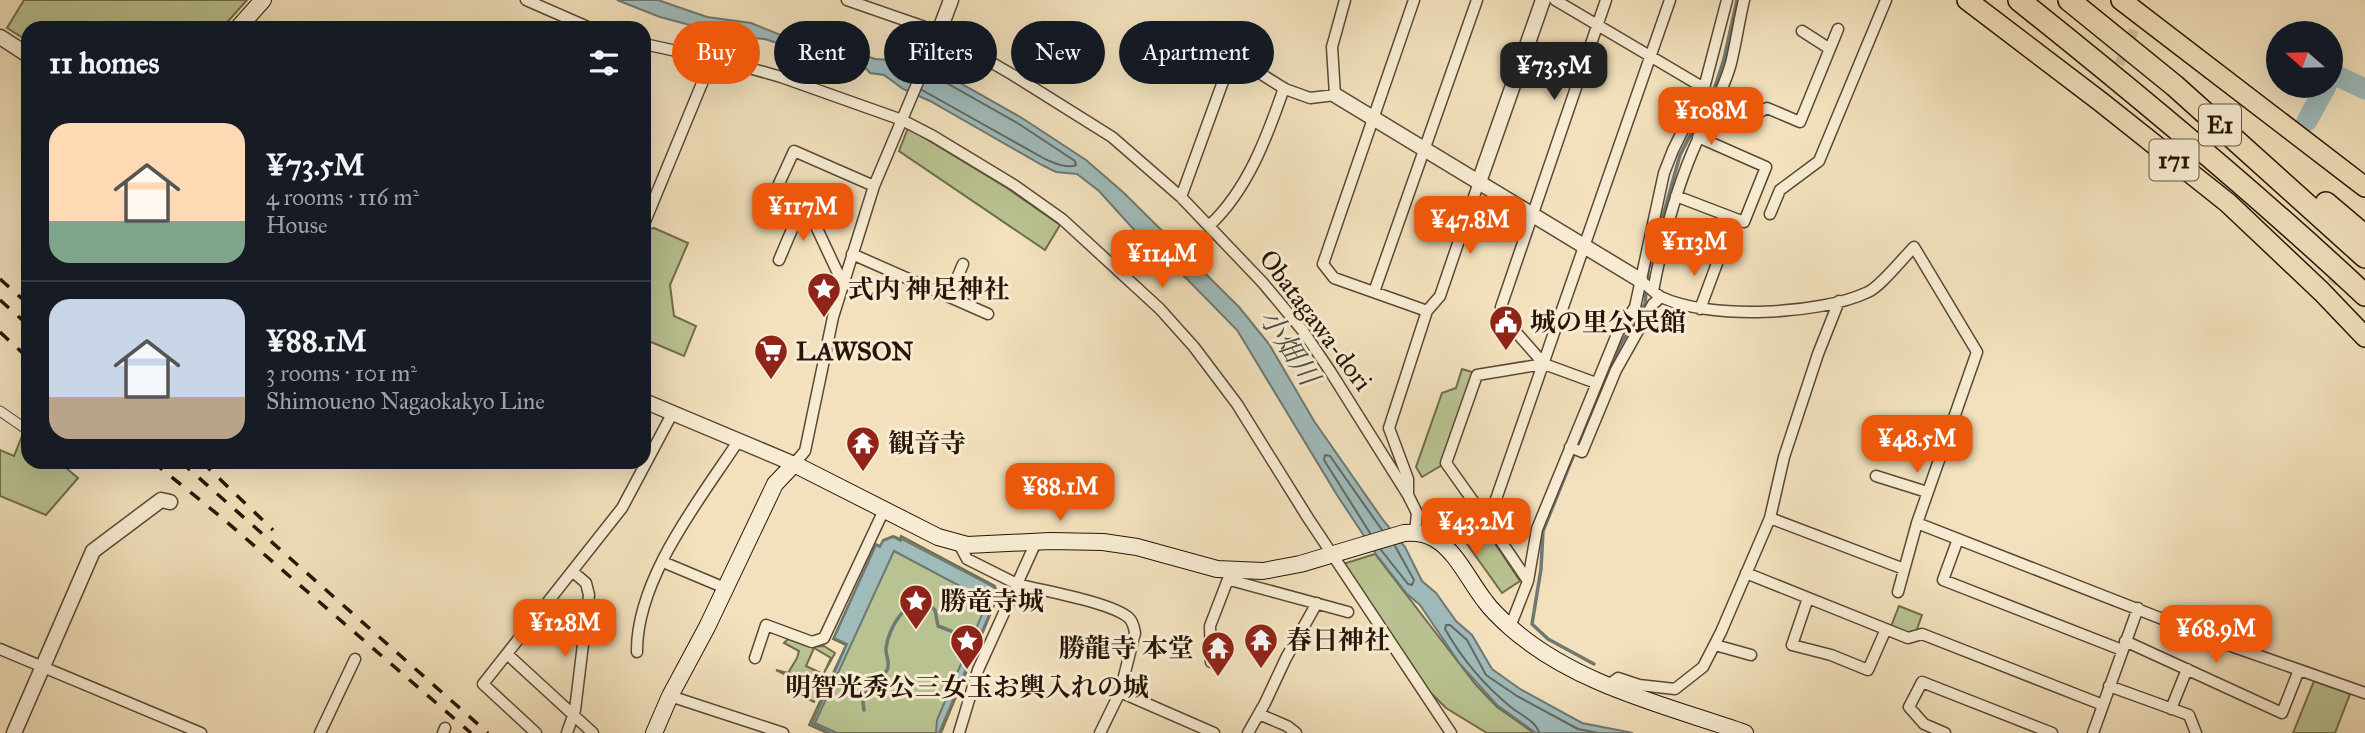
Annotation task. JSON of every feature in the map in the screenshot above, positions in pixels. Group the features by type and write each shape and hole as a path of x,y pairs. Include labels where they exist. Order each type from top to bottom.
{"highway":[{"name":"171","path":"1967,0 2228,203 2327,287 2365,337"},
{"name":"E1","path":"2019,0 2134,92 2246,187 2365,295"},
{"name":"E1","path":"2069,0 2276,161 2365,236"},
{"name":"E1","path":"2069,0 2175,86 2365,257"},
{"path":"2121,0 2139,19 2365,187"}],"main road":[{"path":"244,21 263,0"},
{"path":"654,733 670,696 708,627 775,484 794,464 938,537 959,544 978,546 1036,542 1112,542 1230,575 1280,569 1415,532 1436,540 1450,552 1486,603 1535,647 1573,670 1608,685 1745,733"}],"street":[{"path":"526,0 574,21"},
{"name":"Obatagawa-dori","path":"847,0 896,21"},
{"path":"943,21 951,0"},
{"path":"1335,95 1332,47 1345,0"},
{"path":"1414,0 1323,264 1334,278 1427,311"},
{"path":"1374,292 1477,0"},
{"path":"1408,495 1408,478 1388,428 1427,311 1440,296 1543,0"},
{"path":"1555,0 1704,88"},
{"path":"1596,383 1544,364 1515,331 1501,307 1606,0"},
{"path":"1488,522 1670,0"},
{"path":"1510,627 1528,581 1537,529 1618,332 1634,307 1664,173 1704,88 1727,0"},
{"path":"1570,447 1582,452 1616,370 1657,294 1662,243 1698,137 1717,102 1731,64 1744,0"},
{"path":"1770,214 1780,190 1819,162 1886,0"},
{"path":"1717,102 1755,115 1767,108 1800,122 1838,29"},
{"path":"1802,31 1830,49"},
{"path":"0,37 21,50"},
{"path":"651,46 672,50"},
{"path":"1181,197 1229,65 1238,60 1283,88 1310,98 1335,95 1585,246 1640,280 1657,294 1700,309 1723,312 1815,309 1870,292 1914,247 1977,352 1927,492 1898,592"},
{"name":"Obatagawa-dori","path":"997,70 1064,105 1112,137 1210,225 1263,283 1303,331 1330,370 1408,495 1417,513 1415,532"},
{"path":"760,72 903,117 1062,219 1160,309 1194,347 1237,404 1451,733"},
{"path":"2101,102 2111,80"},
{"path":"651,207 702,84"},
{"path":"651,404 794,464 805,451 833,317 852,254 874,186 917,84"},
{"path":"1210,225 1228,208 1264,143 1283,88"},
{"path":"1676,196 1744,222 1766,167 1698,137"},
{"path":"843,284 813,220 771,201 794,151 874,186"},
{"path":"779,260 799,213"},
{"path":"852,254 988,314"},
{"path":"1700,309 1719,258"},
{"path":"949,297 963,264"},
{"path":"1608,685 1618,678 1639,685 1675,689 1703,667 1770,518 1784,457 1818,354 1839,301"},
{"path":"1528,581 1446,463 1477,375 1544,364"},
{"path":"0,411 21,426"},
{"path":"651,453 672,414"},
{"path":"637,652 637,632 648,596 663,562 692,508 739,440"},
{"path":"536,733 483,684 622,508 643,469"},
{"path":"1876,476 1927,492"},
{"path":"13,733 93,551 161,500 170,502"},
{"path":"755,658 766,625 812,642 824,638 884,510"},
{"path":"1770,518 1904,569"},
{"path":"1917,523 2299,670 2318,680 2365,693"},
{"path":"1958,538 1943,580 2187,669 2282,713 2299,670"},
{"path":"959,733 978,670 1036,542"},
{"path":"959,544 967,559 1017,584 1091,602 1129,619 1135,633 1120,692 1100,733"},
{"path":"663,562 725,588"},
{"path":"567,733 573,715 589,594 586,583 572,571"},
{"path":"1746,573 1908,638 1922,634 2103,705"},
{"path":"1211,662 1210,626 1230,575 1348,612"},
{"path":"1808,598 1792,645 1831,655 1868,670 1886,629"},
{"path":"1248,733 1317,603"},
{"path":"2093,733 2138,608"},
{"path":"1715,645 1751,655"},
{"path":"0,649 201,733"},
{"path":"507,653 593,733"},
{"path":"320,733 355,659"},
{"path":"2171,709 2187,669"},
{"path":"1945,733 1924,724 1909,707 1922,682 2052,733"},
{"path":"2109,686 2189,715 2196,733"},
{"path":"1120,692 1214,733"},
{"path":"670,696 783,733"},
{"path":"1259,714 1287,726 1296,733"}],"green space":[{"path":"24,0 247,0 228,21 21,21 21,37 7,28"},
{"path":"908,128 1007,188 1060,225 1045,250 899,151"},
{"path":"651,229 688,243 670,285 674,316 696,326 684,356 651,342"},
{"path":"1462,369 1475,373 1442,465 1422,477 1416,467 1442,393 1456,388"},
{"path":"21,438 21,469 67,469 78,478 46,515 0,496 0,450 14,456"},
{"path":"1480,521 1520,581 1502,593 1460,534"},
{"path":"893,536 900,539 901,536 995,586 998,596 941,733 827,733 809,725 846,645 833,639 876,544 880,546 883,540"},
{"path":"1375,554 1476,685 1497,707 1534,733 1487,733 1446,708 1425,687 1343,564"},
{"path":"1899,606 1922,615 1916,632 1907,635 1890,629"},
{"path":"788,639 810,647 824,646 835,653 824,673 831,658 814,648 806,666 825,675 814,702 791,691 786,684 788,676 776,670 788,673 797,658 799,651 784,643"},
{"path":"2314,681 2350,694 2335,733 2293,733"}],"water":[{"path":"617,0 658,0 707,17 736,21 675,21"},
{"path":"760,27 774,32 774,42 760,39"},
{"path":"870,57 884,60 884,75 870,73"},
{"path":"896,84 962,84 1022,118 1086,160 1124,193 1239,307 1269,344 1314,421 1405,547 1422,581 1436,593 1456,621 1472,635 1492,669 1520,689 1582,723 1633,733 1536,733 1497,705 1460,664 1420,605 1407,594 1376,554 1237,330 1186,278 1147,244 1099,191 1077,174 1056,172 930,101"},
{"path":"893,537 901,541 902,539 994,587 997,596 939,733 936,733 937,720 988,601 894,551 815,723 837,733 831,733 812,724 847,644 834,638 876,545 880,547 883,541"}],"waterway":[{"path":"1603,381 1645,304 1648,270 1680,155 1714,90 1737,0"},
{"path":"2343,79 2365,89"},
{"path":"2307,121 2319,98"},
{"path":"1593,407 1543,531 1541,569 1532,624 1548,639 1594,664"},
{"path":"864,710 866,690 887,670 886,648 891,630 909,607 926,605 935,610 938,626 959,634"}],"tunnel":[{"path":"2113,78 2134,30"},
{"path":"2331,283 2362,249"}],"railway":[{"path":"0,279 21,298"},
{"path":"0,300 21,319"},
{"path":"0,332 21,352"},
{"path":"162,469 471,733"},
{"path":"189,469 488,733"},
{"path":"209,469 273,530"}],"place":[{"name":"式内 神足神社","path":"824,319"},
{"name":"城の里公民館","path":"1506,352"},
{"name":"LAWSON","path":"771,381"},
{"name":"観音寺","path":"863,473"},
{"name":"勝竜寺城","path":"916,631"},
{"name":"春日神社","path":"1261,670"},
{"name":"明智光秀公三女玉お輿入れの城","path":"967,671"},
{"name":"勝龍寺 本堂","path":"1218,678"}],"water label":[{"name":"小畑川","path":"1289,347"}]}
